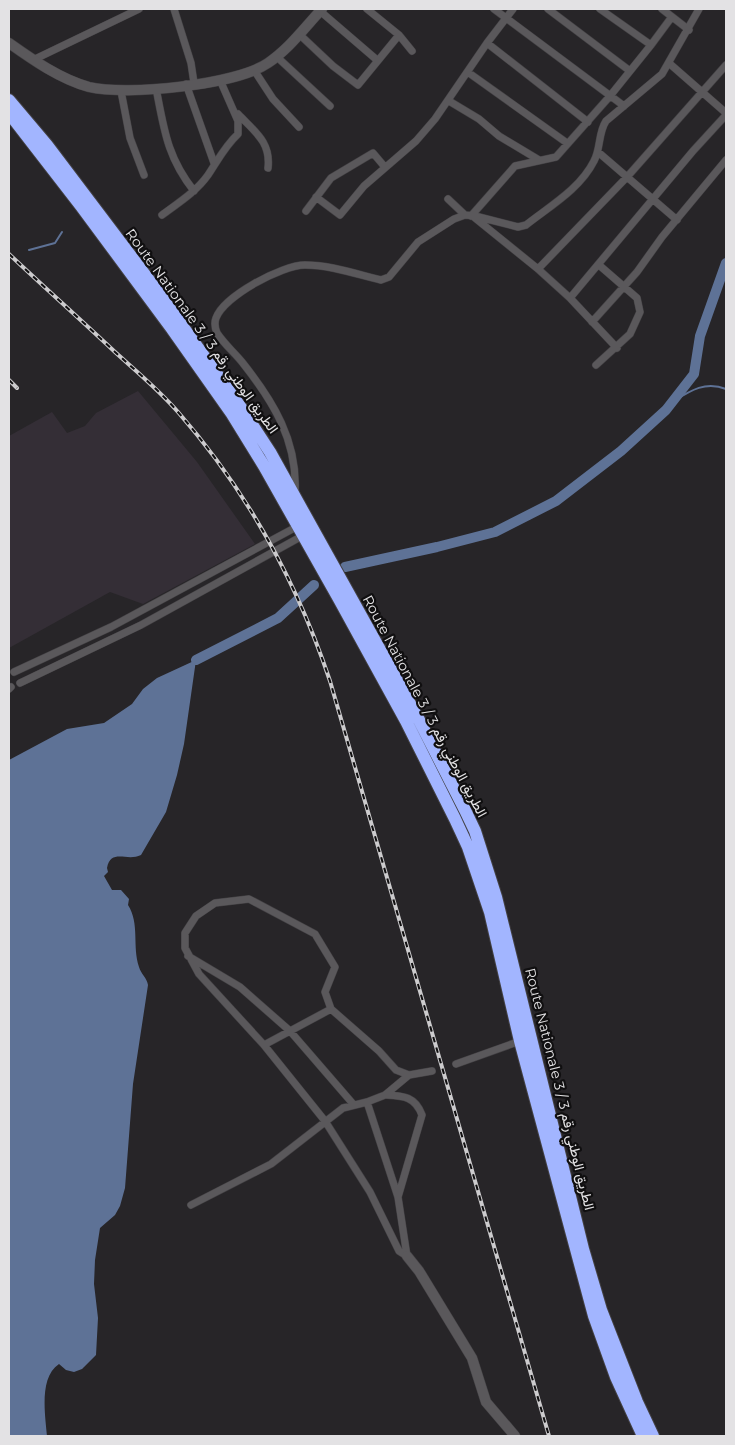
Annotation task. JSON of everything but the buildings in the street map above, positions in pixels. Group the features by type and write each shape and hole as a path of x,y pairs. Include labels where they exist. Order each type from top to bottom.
{"highway":[{"name":"Route Nationale 3 / الطريق الوطني رقم 3","path":"9,100 47,145 150,291 232,414 264,466 406,721 468,848 490,912 601,1310 637,1402 653,1436"},
{"name":"Route Nationale 3 / الطريق الوطني رقم 3","path":"9,113 242,409 311,524 419,720 475,831 506,931 525,1039 594,1316 616,1377 643,1436"}],"street":[{"path":"33,60 139,9"},
{"path":"174,9 191,63 190,84 214,163"},
{"path":"367,9 398,35 412,50"},
{"path":"494,9 624,106"},
{"path":"316,197 340,215 364,186 384,166 416,141 449,101 487,43 514,9"},
{"path":"548,9 630,71"},
{"path":"600,9 652,45"},
{"path":"662,9 671,18 689,30"},
{"path":"470,216 518,227 526,224 570,191 584,177 598,152 602,128 606,121 662,74 670,64 699,9"},
{"path":"9,43 33,60 65,78 89,87 121,91 156,88 220,80 254,70 277,57 321,10 377,60"},
{"path":"295,496 295,461 287,432 268,396 217,333 215,321 217,315 241,293 288,267 305,265 380,280 388,277 418,242 441,226 470,216 515,166 556,157 610,96 652,45 671,18"},
{"path":"299,34 354,84 362,84 377,60 398,35"},
{"path":"487,43 588,122"},
{"path":"277,57 330,106"},
{"path":"570,298 726,114 703,91 670,64"},
{"path":"538,269 627,177 726,65"},
{"path":"254,70 273,99 299,127"},
{"path":"469,72 567,143"},
{"path":"162,215 194,191 238,134 240,128 220,80"},
{"path":"156,88 167,144 179,173 194,191"},
{"path":"121,91 130,138 144,175"},
{"path":"449,101 479,118 499,136 539,160"},
{"path":"234,111 259,136 270,153 268,168"},
{"path":"598,152 678,220"},
{"path":"306,211 331,178 373,153 384,166"},
{"path":"592,322 625,286 726,160"},
{"path":"448,199 538,269 570,298 617,348"},
{"path":"596,365 617,348 630,334 640,312 637,298 599,265"},
{"path":"20,682 115,637 228,578 271,554 311,524"},
{"path":"14,672 111,627 265,544 300,531 311,524"},
{"path":"222,567 228,578"},
{"path":"174,594 179,604"},
{"path":"111,627 115,637"},
{"path":"409,1075 396,1070 378,1051 331,1009 325,992 335,967 315,934 249,899 215,903 196,916 185,933 185,948 199,974 264,1045 325,1121 370,1192 399,1251 407,1256 419,1271 472,1358 486,1402 515,1436"},
{"path":"188,956 240,987 290,1031 354,1105"},
{"path":"264,1045 331,1009"},
{"path":"456,1064 525,1039"},
{"path":"191,1205 271,1164 343,1108 368,1102 385,1095 409,1075 432,1071"},
{"path":"385,1095 412,1099 419,1105 422,1115 398,1198"},
{"path":"368,1102 398,1198 407,1256"}],"shaded area":[{"path":"138,391 197,462 255,544 143,604 110,592 9,648 9,436 52,412 67,433 85,426 96,413"}],"water":[{"path":"196,660 184,744 166,812 141,855 112,859 107,868 108,872 104,876 112,890 121,890 129,899 128,905 132,912 135,927 137,959 148,985 133,1084 125,1188 120,1206 115,1215 100,1228 95,1260 94,1284 98,1318 96,1355 82,1369 74,1372 66,1370 59,1364 48,1378 45,1397 47,1436 9,1436 9,760 67,729 104,723 132,704 143,689 157,678"}],"waterway":[{"path":"29,250 55,243 62,232"},
{"path":"345,567 495,532 556,501 621,451 666,410 694,374 700,336 726,263"},
{"path":"674,401 686,393 705,386 726,389"},
{"path":"196,660 278,618 314,585"}],"railway":[{"path":"9,254 155,388 203,442 226,473 268,539 302,608 330,681 549,1436"},
{"path":"9,380 17,388"}]}
